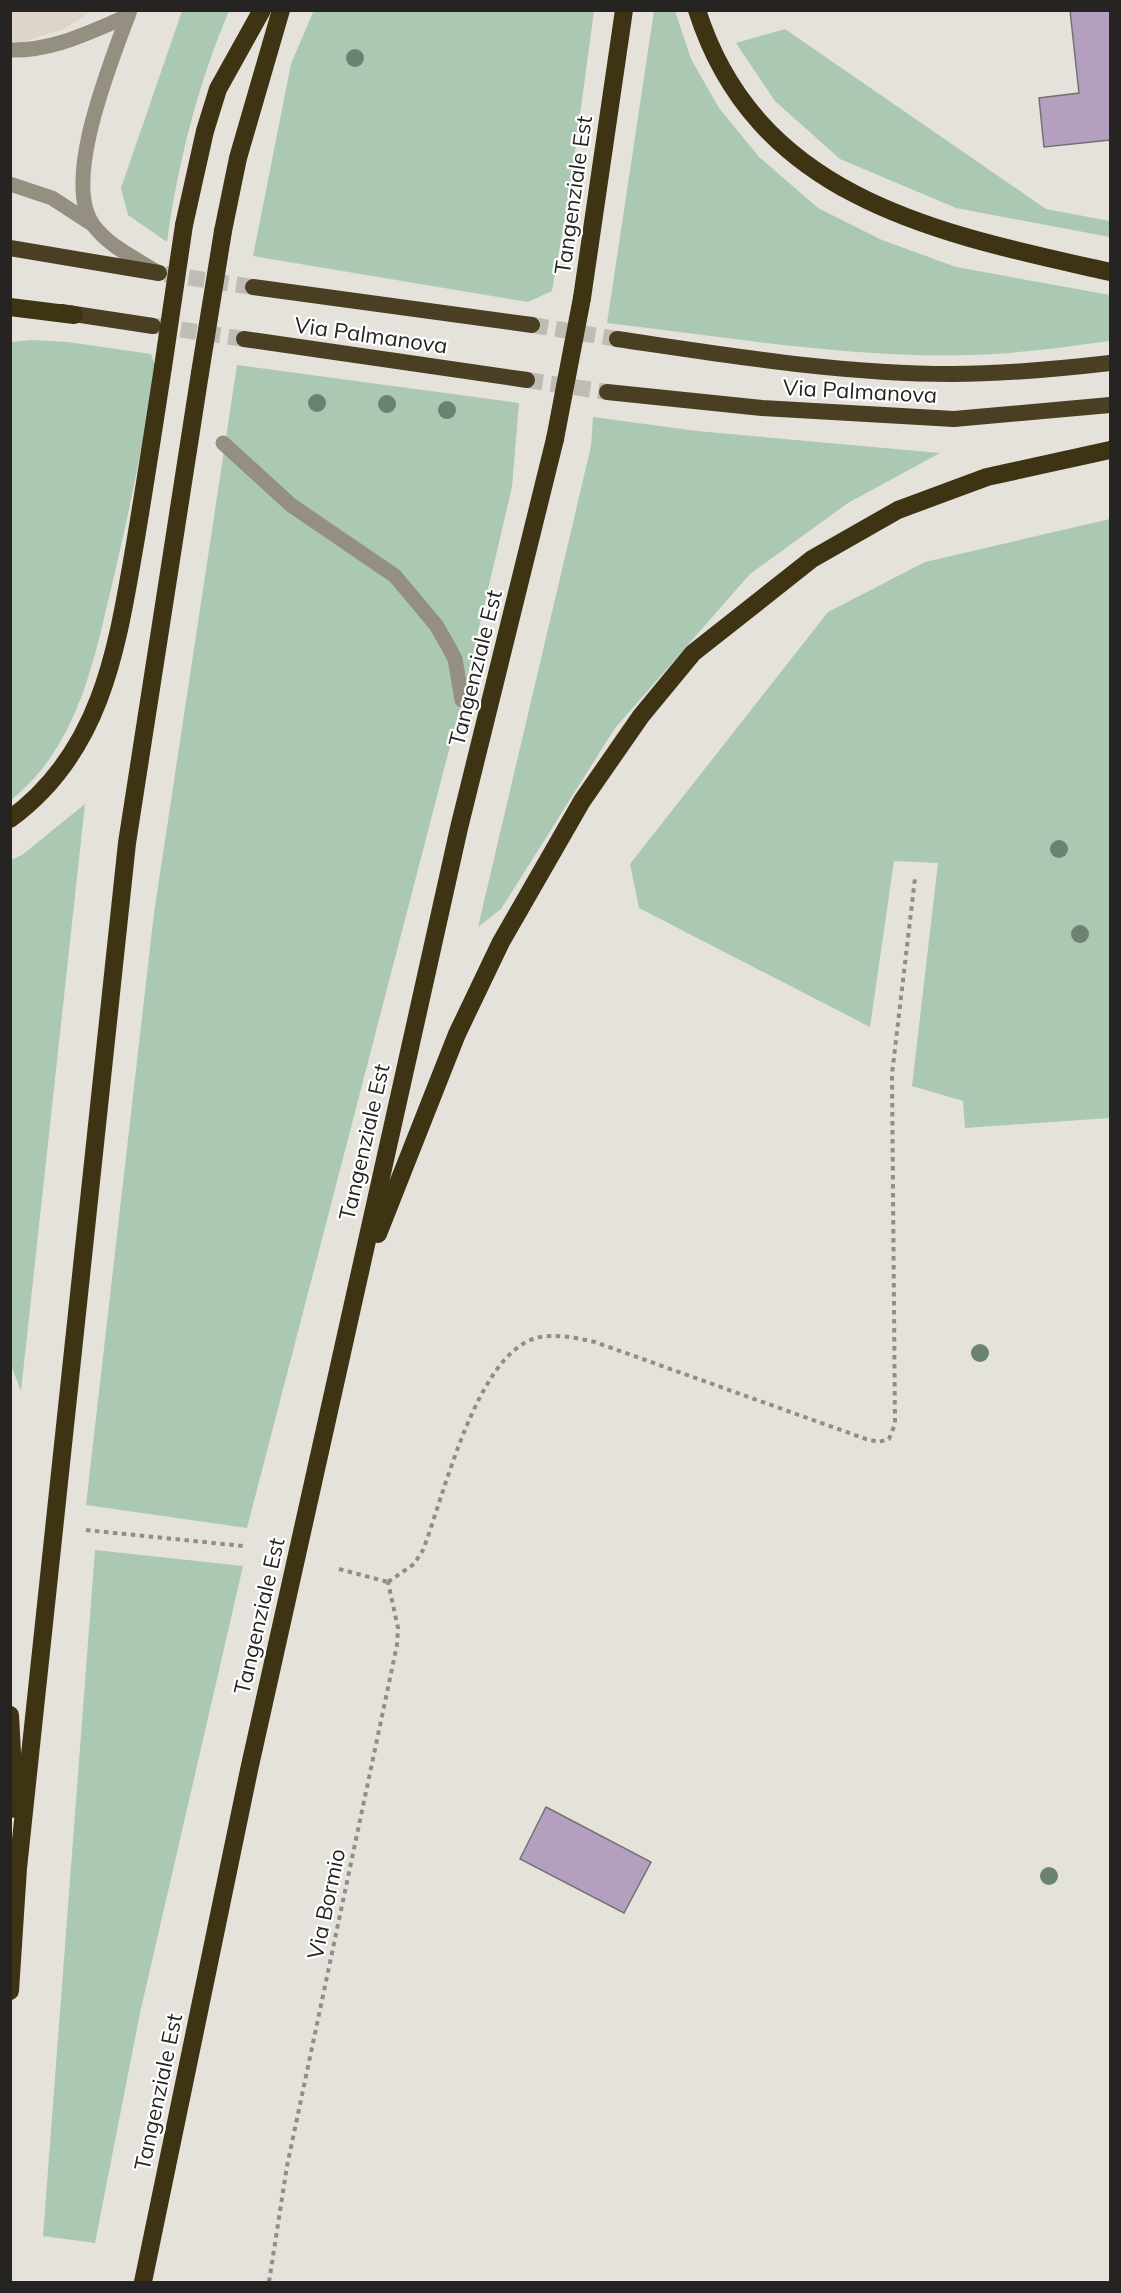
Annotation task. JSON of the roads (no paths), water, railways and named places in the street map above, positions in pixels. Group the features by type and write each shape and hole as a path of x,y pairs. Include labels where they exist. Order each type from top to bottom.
{"highway":[{"path":"10,819 43,791 62,769 88,724 108,676 121,622 184,225 205,131 218,89 262,10"},
{"path":"10,1991 18,1868 127,843 223,231 238,158 281,10"},
{"name":"Tangenziale Est","path":"143,2283 249,1770 459,828 555,439 582,298 624,10"},
{"path":"697,10 731,86 775,136 820,176 870,203 922,224 988,243 1110,272"},
{"path":"10,248 159,273"},
{"name":"Via Palmanova","path":"253,287 532,325"},
{"path":"10,302 74,315"},
{"path":"10,307 153,326"},
{"name":"Via Palmanova","path":"244,339 527,380"},
{"name":"Via Palmanova","path":"617,339 830,366 950,374 1009,372 1110,363"},
{"name":"Via Palmanova","path":"607,392 751,408 860,416 954,419 1110,405"},
{"path":"357,1285 457,1034 501,942 582,801 641,716 693,653 812,560 898,510 987,477 1110,450"},
{"path":"10,1715 18,1868"}],"lane":[{"path":"10,50 33,50 69,42 129,13"},
{"path":"92,224 83,193 82,170 87,139 129,13"},
{"path":"10,184 52,198 92,224 116,247 159,273"},
{"path":"223,443 299,511 395,576 436,625 447,644 455,659 462,700"}],"tunnel":[{"path":"165,274 253,287"},
{"path":"532,325 617,339"},
{"path":"157,326 244,339"},
{"path":"527,380 607,392"}]}
